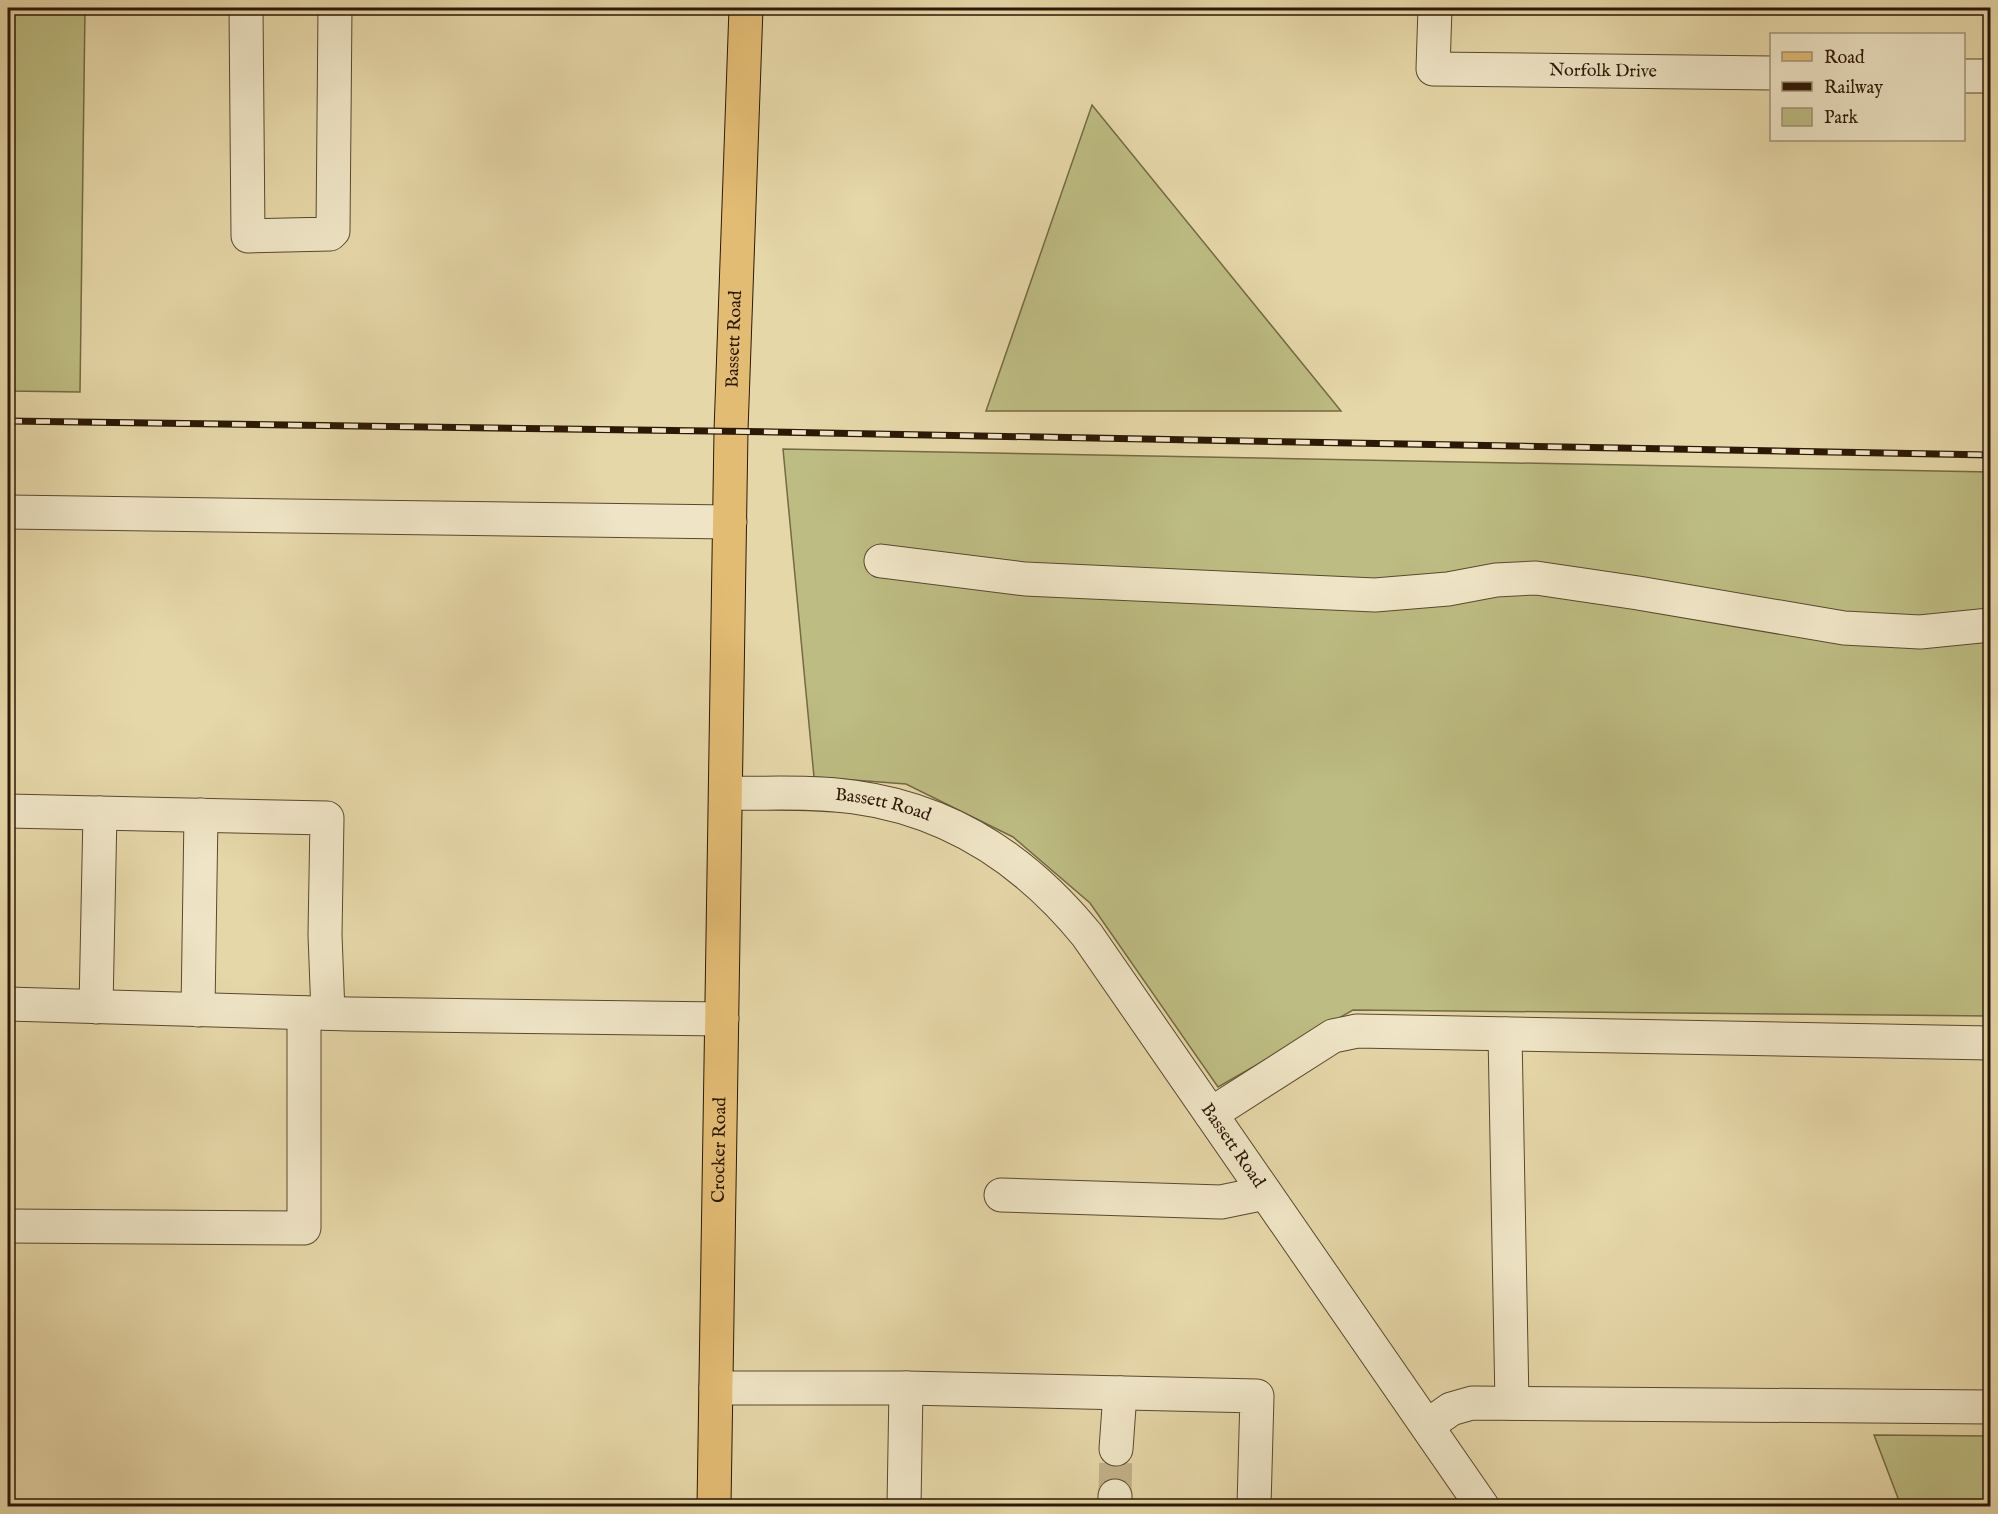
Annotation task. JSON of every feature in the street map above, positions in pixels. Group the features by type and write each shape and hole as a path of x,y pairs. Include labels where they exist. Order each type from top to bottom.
{"main road":[{"name":"Bassett Road","path":"726,793 732,420 746,8"},
{"name":"Crocker Road","path":"714,1506 726,793"}],"street":[{"path":"246,8 248,236 330,234 333,231 335,8"},
{"name":"Norfolk Drive","path":"1435,8 1433,69 1770,73"},
{"path":"1965,76 1990,76"},
{"path":"8,512 730,522"},
{"path":"881,561 1025,579 1375,596 1448,589 1496,580 1536,578 1844,628 1920,632 1990,625"},
{"name":"Bassett Road","path":"726,793 852,797 912,809 939,819 1005,855 1055,898 1087,935 1482,1506"},
{"path":"8,811 327,818 325,935 316,1013 304,1228 8,1226"},
{"path":"96,1007 100,813"},
{"path":"198,1010 201,815"},
{"path":"8,1004 316,1013 722,1019"},
{"path":"1211,1114 1333,1036 1357,1031 1990,1043"},
{"path":"1505,1034 1512,1403"},
{"path":"1001,1195 1221,1202 1265,1193"},
{"path":"716,1388 906,1388 1257,1396 1254,1506"},
{"path":"904,1506 906,1388"},
{"path":"1116,1449 1120,1393"},
{"path":"1427,1426 1451,1408 1472,1403 1990,1407"}],"green space":[{"path":"8,8 85,8 80,392 8,391"},
{"path":"1092,105 1341,411 986,411"},
{"path":"783,449 1990,472 1990,1016 1353,1010 1218,1087 1090,903 1013,837 906,784 814,777"},
{"path":"1874,1435 1990,1436 1990,1506 1901,1506"}],"tunnel":[{"path":"1115,1496 1116,1449"}],"railway":[{"path":"8,421 773,432 1990,455"}]}
